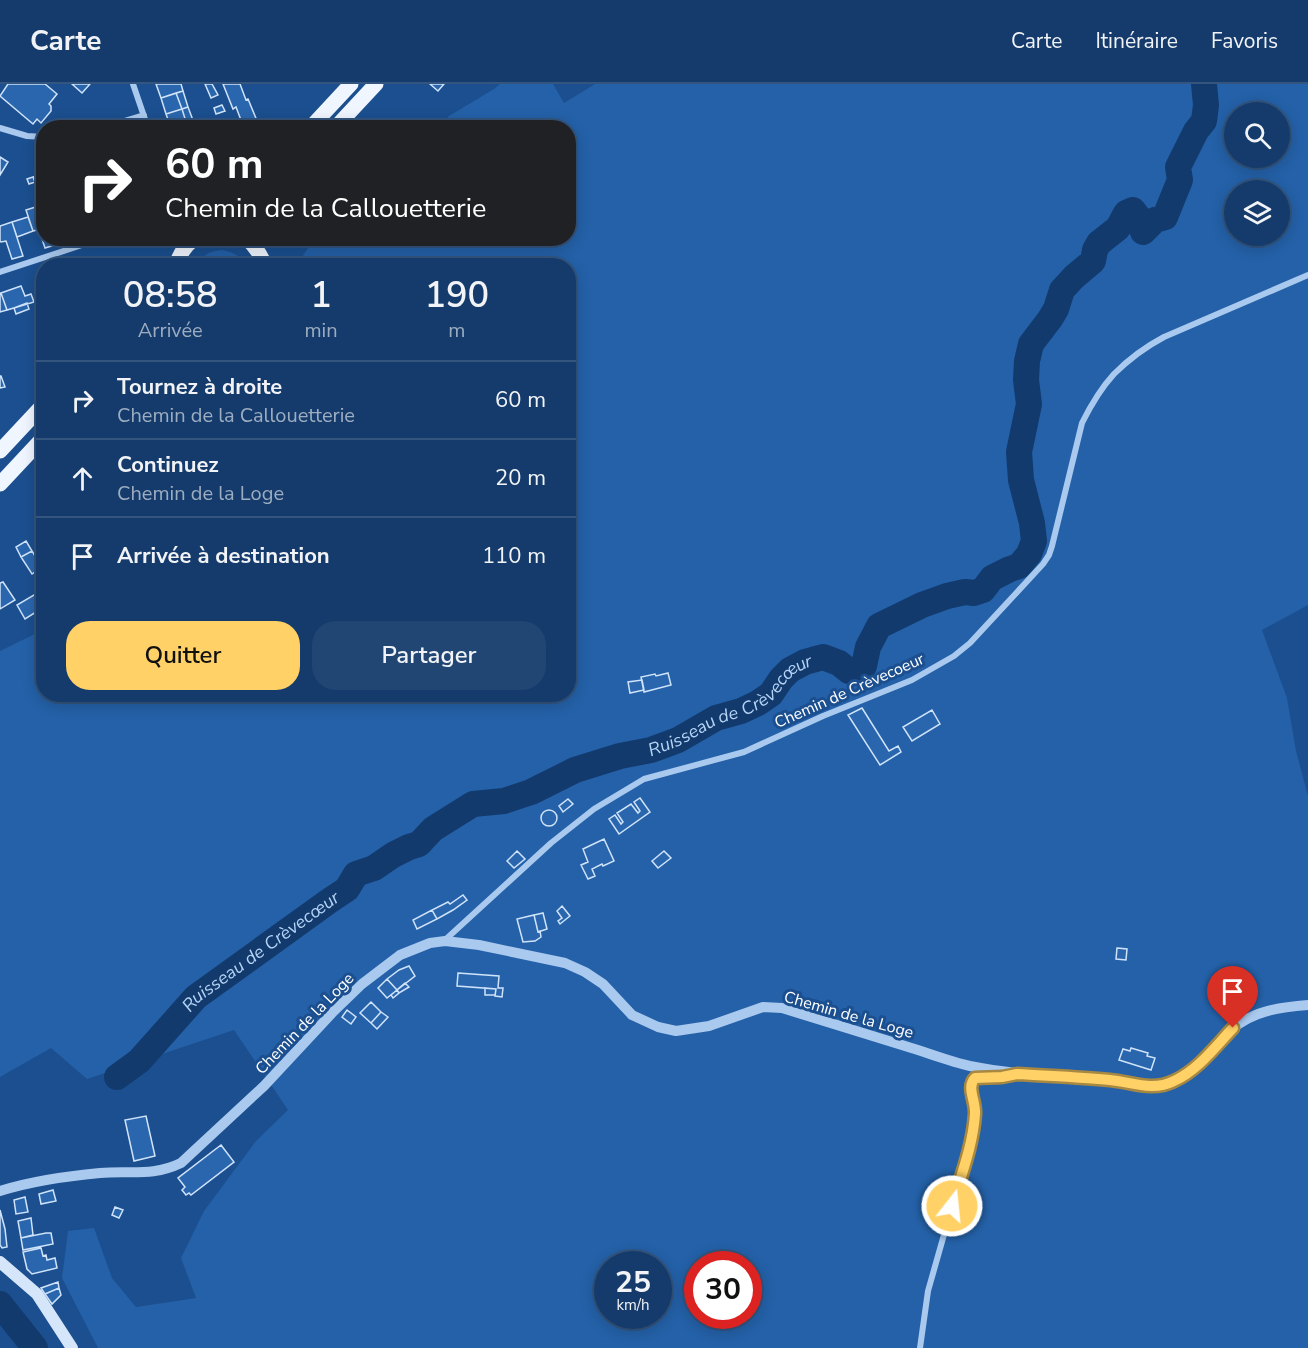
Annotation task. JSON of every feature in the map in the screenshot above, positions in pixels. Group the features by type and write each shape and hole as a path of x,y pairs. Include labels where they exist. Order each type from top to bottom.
{"main road":[{"path":"317,120 351,84"},
{"path":"342,120 376,84"},
{"path":"0,451 36,413"},
{"path":"0,484 36,446"},
{"path":"0,1262 37,1294 72,1348"}],"street":[{"path":"134,84 146,120"},
{"path":"127,120 144,115"},
{"path":"0,128 36,137"},
{"path":"44,258 79,246"},
{"path":"0,273 36,261"},
{"name":"Chemin de Crèvecoeur","path":"444,941 551,843 594,809 644,779 744,752 912,680 954,656 970,643 1049,555 1082,423 1113,375 1156,341 1308,275"},
{"name":"Chemin de la Loge","path":"0,1191 70,1176 167,1170 181,1163 264,1086 362,984 400,955 430,943 444,941 479,945 565,963 603,984 632,1015 658,1027 676,1030 709,1026 764,1007 782,1008 969,1066 1017,1074 1114,1080 1148,1086 1167,1084 1177,1080 1197,1066 1233,1028 1248,1018 1279,1008 1308,1005"},
{"path":"920,1348 928,1291 970,1143 975,1114 975,1103 970,1088 971,1081 975,1078 1017,1074"}],"shaded area":[{"path":"500,84 553,84 564,103 595,84 1308,84 1308,605 1262,630 1287,698 1296,751 1308,796 1308,1348 98,1348 62,1278 68,1231 94,1228 112,1278 136,1307 196,1298 181,1258 204,1211 256,1141 288,1110 234,1030 87,1079 51,1048 0,1077 0,651 36,633 36,702 576,702 576,258 302,258 309,246 576,246 576,120 445,120"},
{"path":"214,251 230,252 240,258 202,258"}],"building":[{"path":"8,84 45,84 57,94 49,104 51,111 44,120 37,119 33,124 0,96"},
{"path":"72,84 90,84 82,93"},
{"path":"156,84 181,84 183,91 161,98"},
{"path":"205,84 212,84 218,95 211,98"},
{"path":"223,84 240,84 257,120 241,120 236,107 233,109"},
{"path":"430,84 444,84 438,91"},
{"path":"183,91 188,107 182,109 176,93"},
{"path":"176,93 182,109 166,114 161,98"},
{"path":"222,105 225,111 216,114 214,108"},
{"path":"188,107 193,120 185,120 182,109"},
{"path":"182,109 185,120 168,120 166,114"},
{"path":"0,157 8,162 0,175"},
{"path":"33,177 35,182 29,184 27,179"},
{"path":"36,207 36,230 33,231 26,210"},
{"path":"28,217 33,231 17,237 12,222"},
{"path":"12,222 23,256 12,259 6,241 0,241 0,226"},
{"path":"21,286 25,296 31,294 34,302 7,310 1,293"},
{"path":"0,293 7,310 0,312"},
{"path":"27,303 29,309 16,314 14,308"},
{"path":"1,376 5,387 0,388"},
{"path":"26,541 32,551 21,557 16,547"},
{"path":"32,551 36,557 36,571 32,574 21,557"},
{"path":"3,582 15,600 0,609 0,583"},
{"path":"36,594 36,612 25,619 17,605"},
{"path":"668,673 671,685 644,692 641,677"},
{"path":"642,680 644,690 630,693 628,682"},
{"path":"862,708 889,751 898,746 901,752 880,765 848,715"},
{"path":"932,710 940,724 912,741 903,727"},
{"path":"640,798 650,812 619,834 609,819 615,815 621,824 623,822 617,813 631,804 638,813 640,811 634,802"},
{"path":"568,799 573,804 563,812 559,806"},
{"path":"549,810 555,812 557,818 555,824 549,826 543,824 541,818 543,812"},
{"path":"604,839 614,861 592,869 595,876 588,879 581,865 588,862 583,849"},
{"path":"517,851 525,859 514,868 507,861"},
{"path":"664,851 671,858 658,868 652,861"},
{"path":"463,895 467,900 437,919 432,910 448,902 450,904"},
{"path":"562,906 570,916 560,924 558,921 562,918 557,911"},
{"path":"432,910 437,919 417,929 413,920"},
{"path":"543,913 547,929 538,932 534,915"},
{"path":"534,915 541,937 535,941 523,942 517,919"},
{"path":"1117,948 1127,949 1126,960 1116,959"},
{"path":"409,966 415,976 397,990 387,979"},
{"path":"458,973 499,976 498,988 503,988 502,997 495,996 496,989 457,986"},
{"path":"1225,974 1232,991 1222,995 1216,978"},
{"path":"387,979 397,990 387,998 378,988"},
{"path":"405,983 409,987 399,993 397,990"},
{"path":"485,988 496,989 495,995 485,995"},
{"path":"397,990 399,993 393,998 391,995"},
{"path":"1249,992 1254,1000 1234,1014 1230,1008"},
{"path":"371,1002 381,1012 371,1023 360,1013"},
{"path":"347,1010 356,1017 351,1024 342,1017"},
{"path":"381,1012 388,1017 377,1029 371,1023"},
{"path":"1131,1048 1148,1053 1147,1056 1155,1058 1151,1070 1119,1060 1123,1049 1130,1051"},
{"path":"146,1116 155,1156 134,1161 125,1120"},
{"path":"221,1145 234,1162 191,1195 189,1193 186,1195 182,1190 185,1187 178,1178"},
{"path":"53,1190 56,1201 41,1204 39,1194"},
{"path":"25,1197 28,1212 16,1214 14,1200"},
{"path":"115,1207 123,1210 119,1218 112,1215"},
{"path":"0,1210 7,1247 2,1248 0,1245"},
{"path":"31,1218 33,1235 21,1238 18,1221"},
{"path":"51,1233 53,1244 23,1250 21,1238"},
{"path":"41,1248 47,1260 55,1258 57,1268 32,1274 27,1269 23,1252"},
{"path":"58,1282 59,1288 45,1294 41,1288"},
{"path":"59,1288 61,1295 52,1304 45,1294"}],"waterway":[{"name":"Ruisseau de Crèvecœur","path":"117,1077 139,1061 196,997 347,889 356,874 374,868 393,855 419,844 433,829 473,804 504,801 531,792 575,770 620,756 651,750 678,740 716,718 741,711 758,703 771,694 790,670 805,662 823,657 839,663 849,671 859,673 864,666 868,647 879,626 922,605 947,596 983,590 992,578 1019,566 1029,554 1034,541 1021,480 1019,452 1029,404 1026,380 1031,344 1056,309 1062,290 1093,261 1099,243 1118,228 1126,213 1133,210 1139,218 1143,232 1155,220 1165,217 1180,180 1178,167 1196,131 1204,121 1206,105 1204,84"},
{"path":"0,1304 35,1348"}],"route":[{"path":"952,1206 970,1143 975,1114 975,1103 970,1088 971,1081 975,1078 1017,1074 1114,1080 1148,1086 1167,1084 1197,1066 1233,1028"}]}
